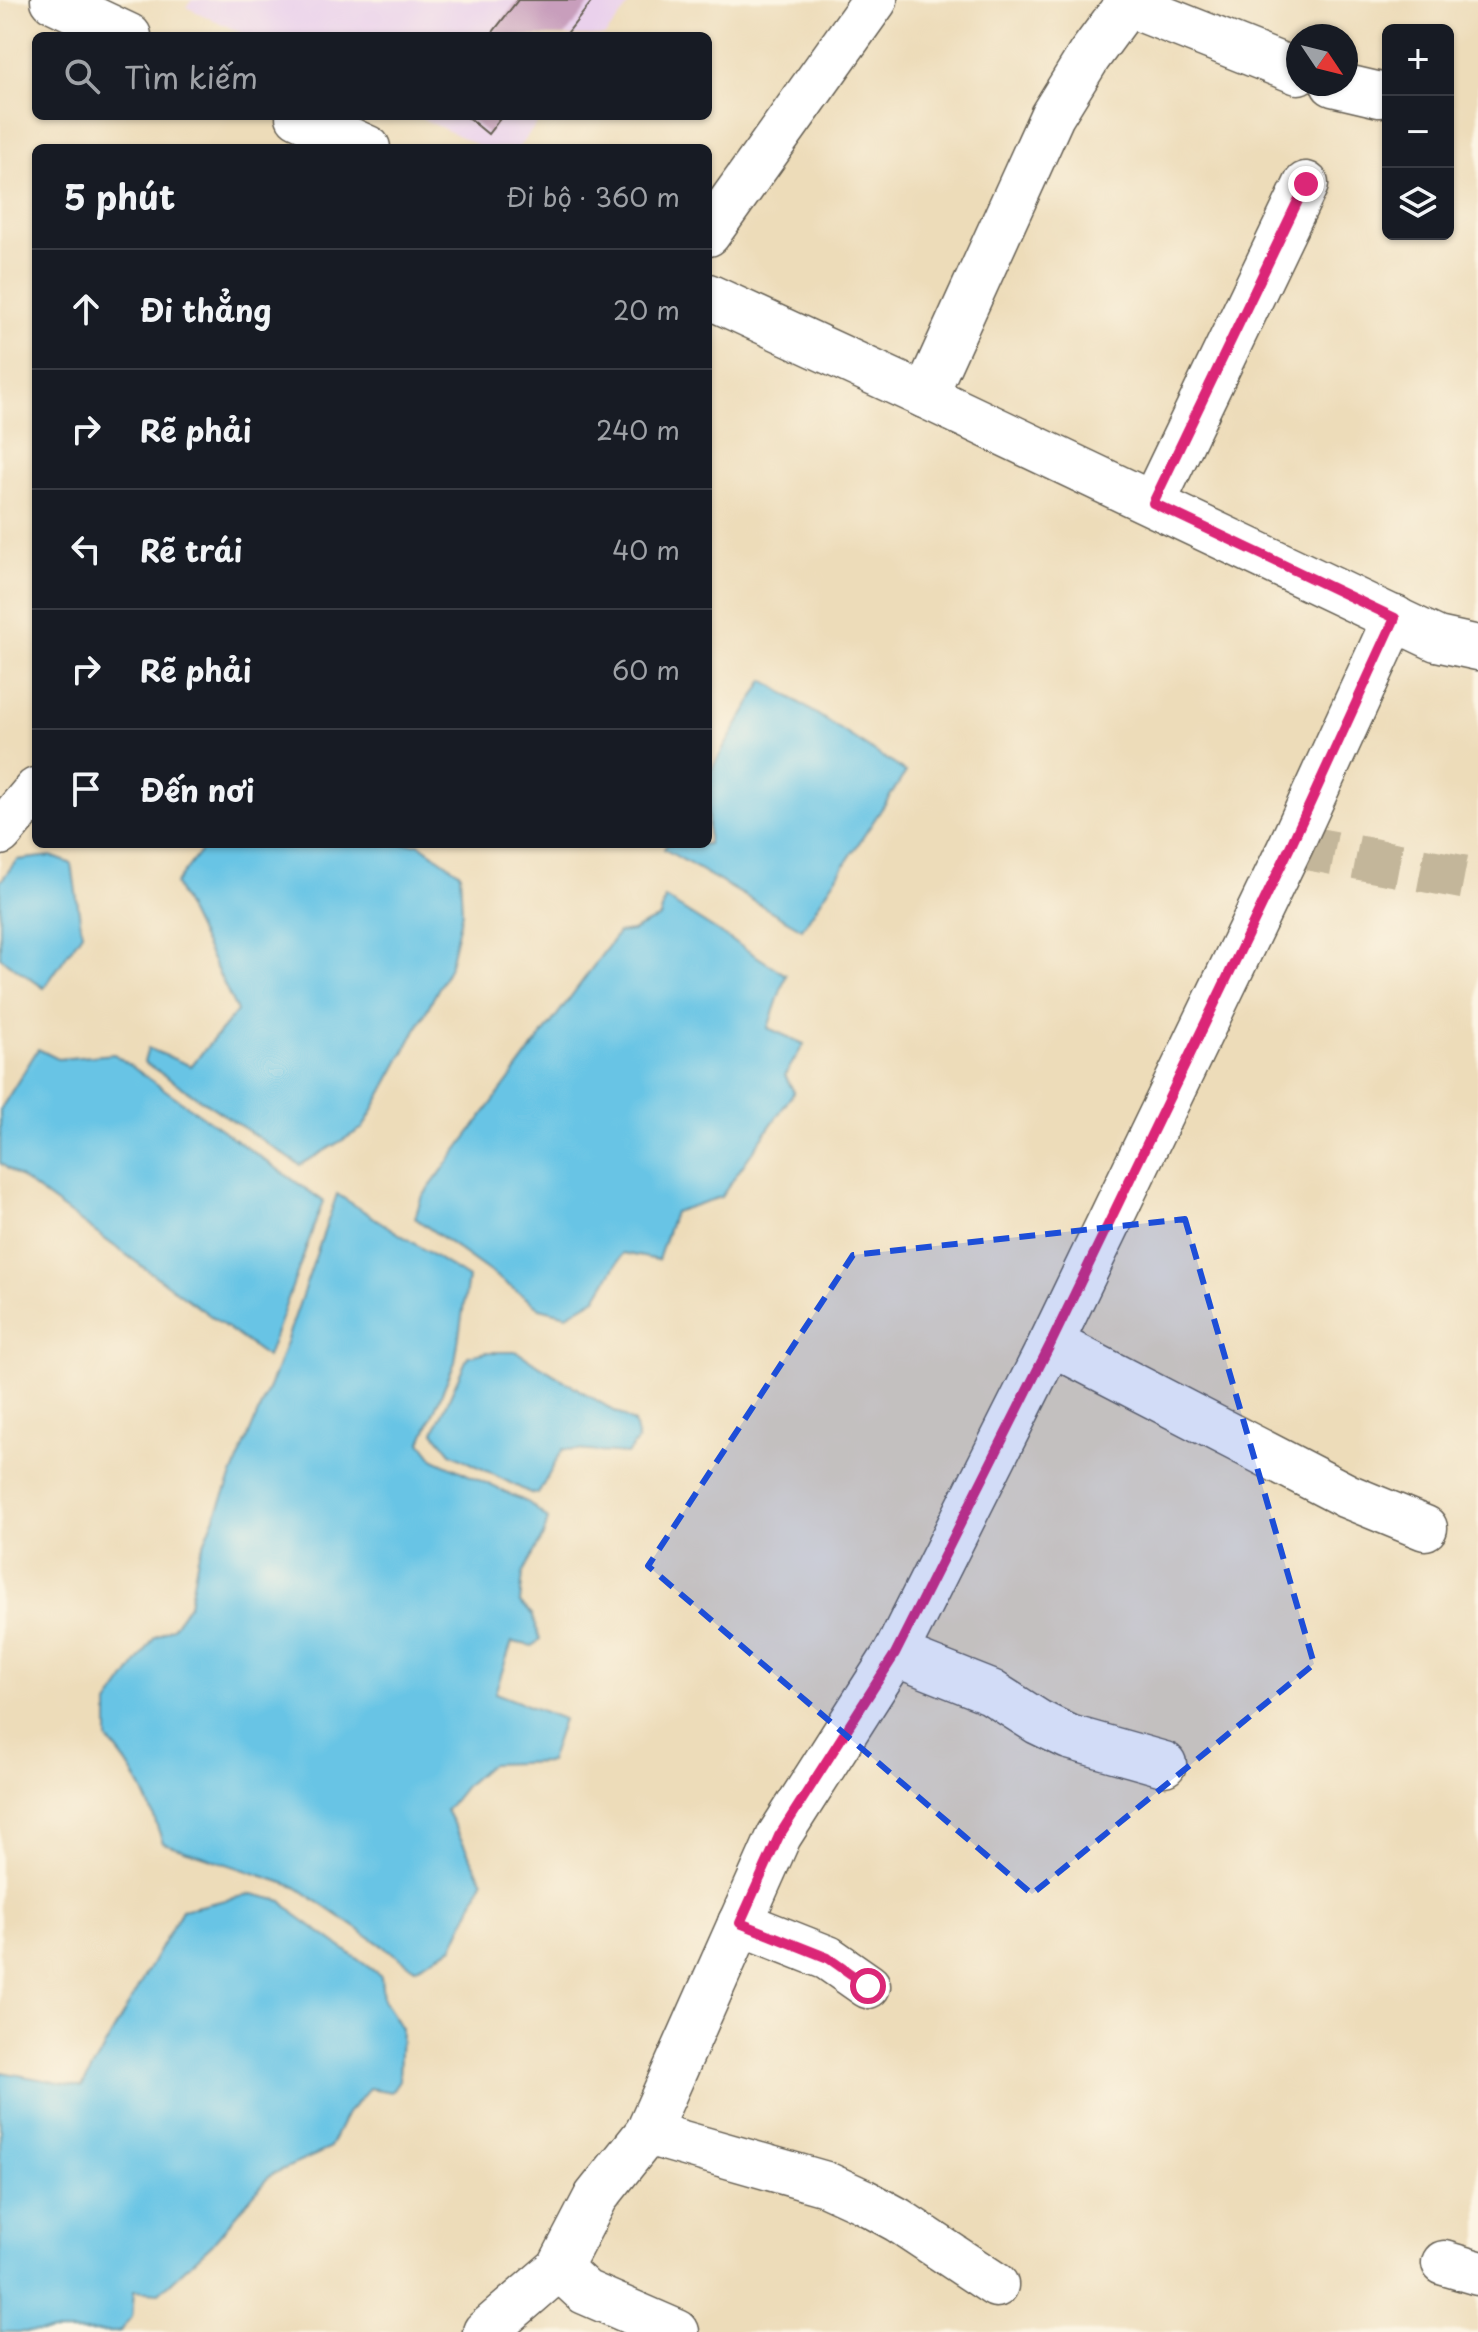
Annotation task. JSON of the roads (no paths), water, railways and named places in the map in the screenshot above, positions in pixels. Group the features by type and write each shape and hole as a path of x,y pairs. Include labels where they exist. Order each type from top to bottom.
{"street":[{"path":"53,0 121,32"},
{"path":"712,228 875,0"},
{"path":"925,396 1052,116 1089,56 1129,2 1286,67"},
{"path":"1358,90 1380,95"},
{"path":"307,120 359,144"},
{"path":"1153,503 1306,184"},
{"path":"712,298 1437,639 1478,648"},
{"path":"485,2332 559,2268 596,2197 647,2133 779,1836 895,1654 1051,1343 1291,845 1395,618"},
{"path":"0,833 32,795"},
{"path":"1051,1343 1347,1496 1425,1528"},
{"path":"895,1654 991,1692 1038,1722 1069,1737 1164,1764"},
{"path":"740,1923 828,1958 868,1986"},
{"path":"647,2133 826,2184 898,2220 996,2285"},
{"path":"559,2268 585,2292 677,2332"}],"water":[{"path":"764,680 906,772 802,929 664,849 712,848 712,768"},
{"path":"203,848 425,848 460,873 462,912 449,969 363,1128 300,1165 144,1062 148,1048 191,1066 237,1011 175,884"},
{"path":"51,856 72,864 82,933 44,988 0,957 0,882 17,860"},
{"path":"665,898 786,975 768,1028 804,1044 785,1075 794,1092 721,1197 674,1212 658,1260 623,1253 596,1298 567,1315 540,1308 415,1218 421,1199 618,933 632,931 660,917"},
{"path":"38,1049 58,1059 114,1054 323,1201 267,1357 0,1163 0,1110"},
{"path":"337,1194 468,1278 455,1362 421,1442 434,1459 529,1503 548,1519 544,1534 523,1573 520,1603 532,1614 540,1639 533,1646 512,1642 495,1693 563,1719 549,1762 490,1764 466,1785 446,1810 483,1881 453,1947 415,1968 296,1887 163,1843 142,1788 108,1740 108,1704 155,1637 172,1628 189,1604 198,1557 277,1368"},
{"path":"487,1352 517,1352 634,1423 638,1440 627,1454 563,1449 538,1494 530,1493 451,1453 434,1432 468,1356"},
{"path":"252,1894 282,1901 295,1914 381,1976 383,2000 401,2028 399,2080 391,2092 370,2088 347,2113 329,2149 270,2175 212,2244 159,2293 134,2291 132,2317 120,2332 0,2332 0,2075 2,2072 82,2087 182,1910"}],"tunnel":[{"path":"1291,845 1478,880"}]}
